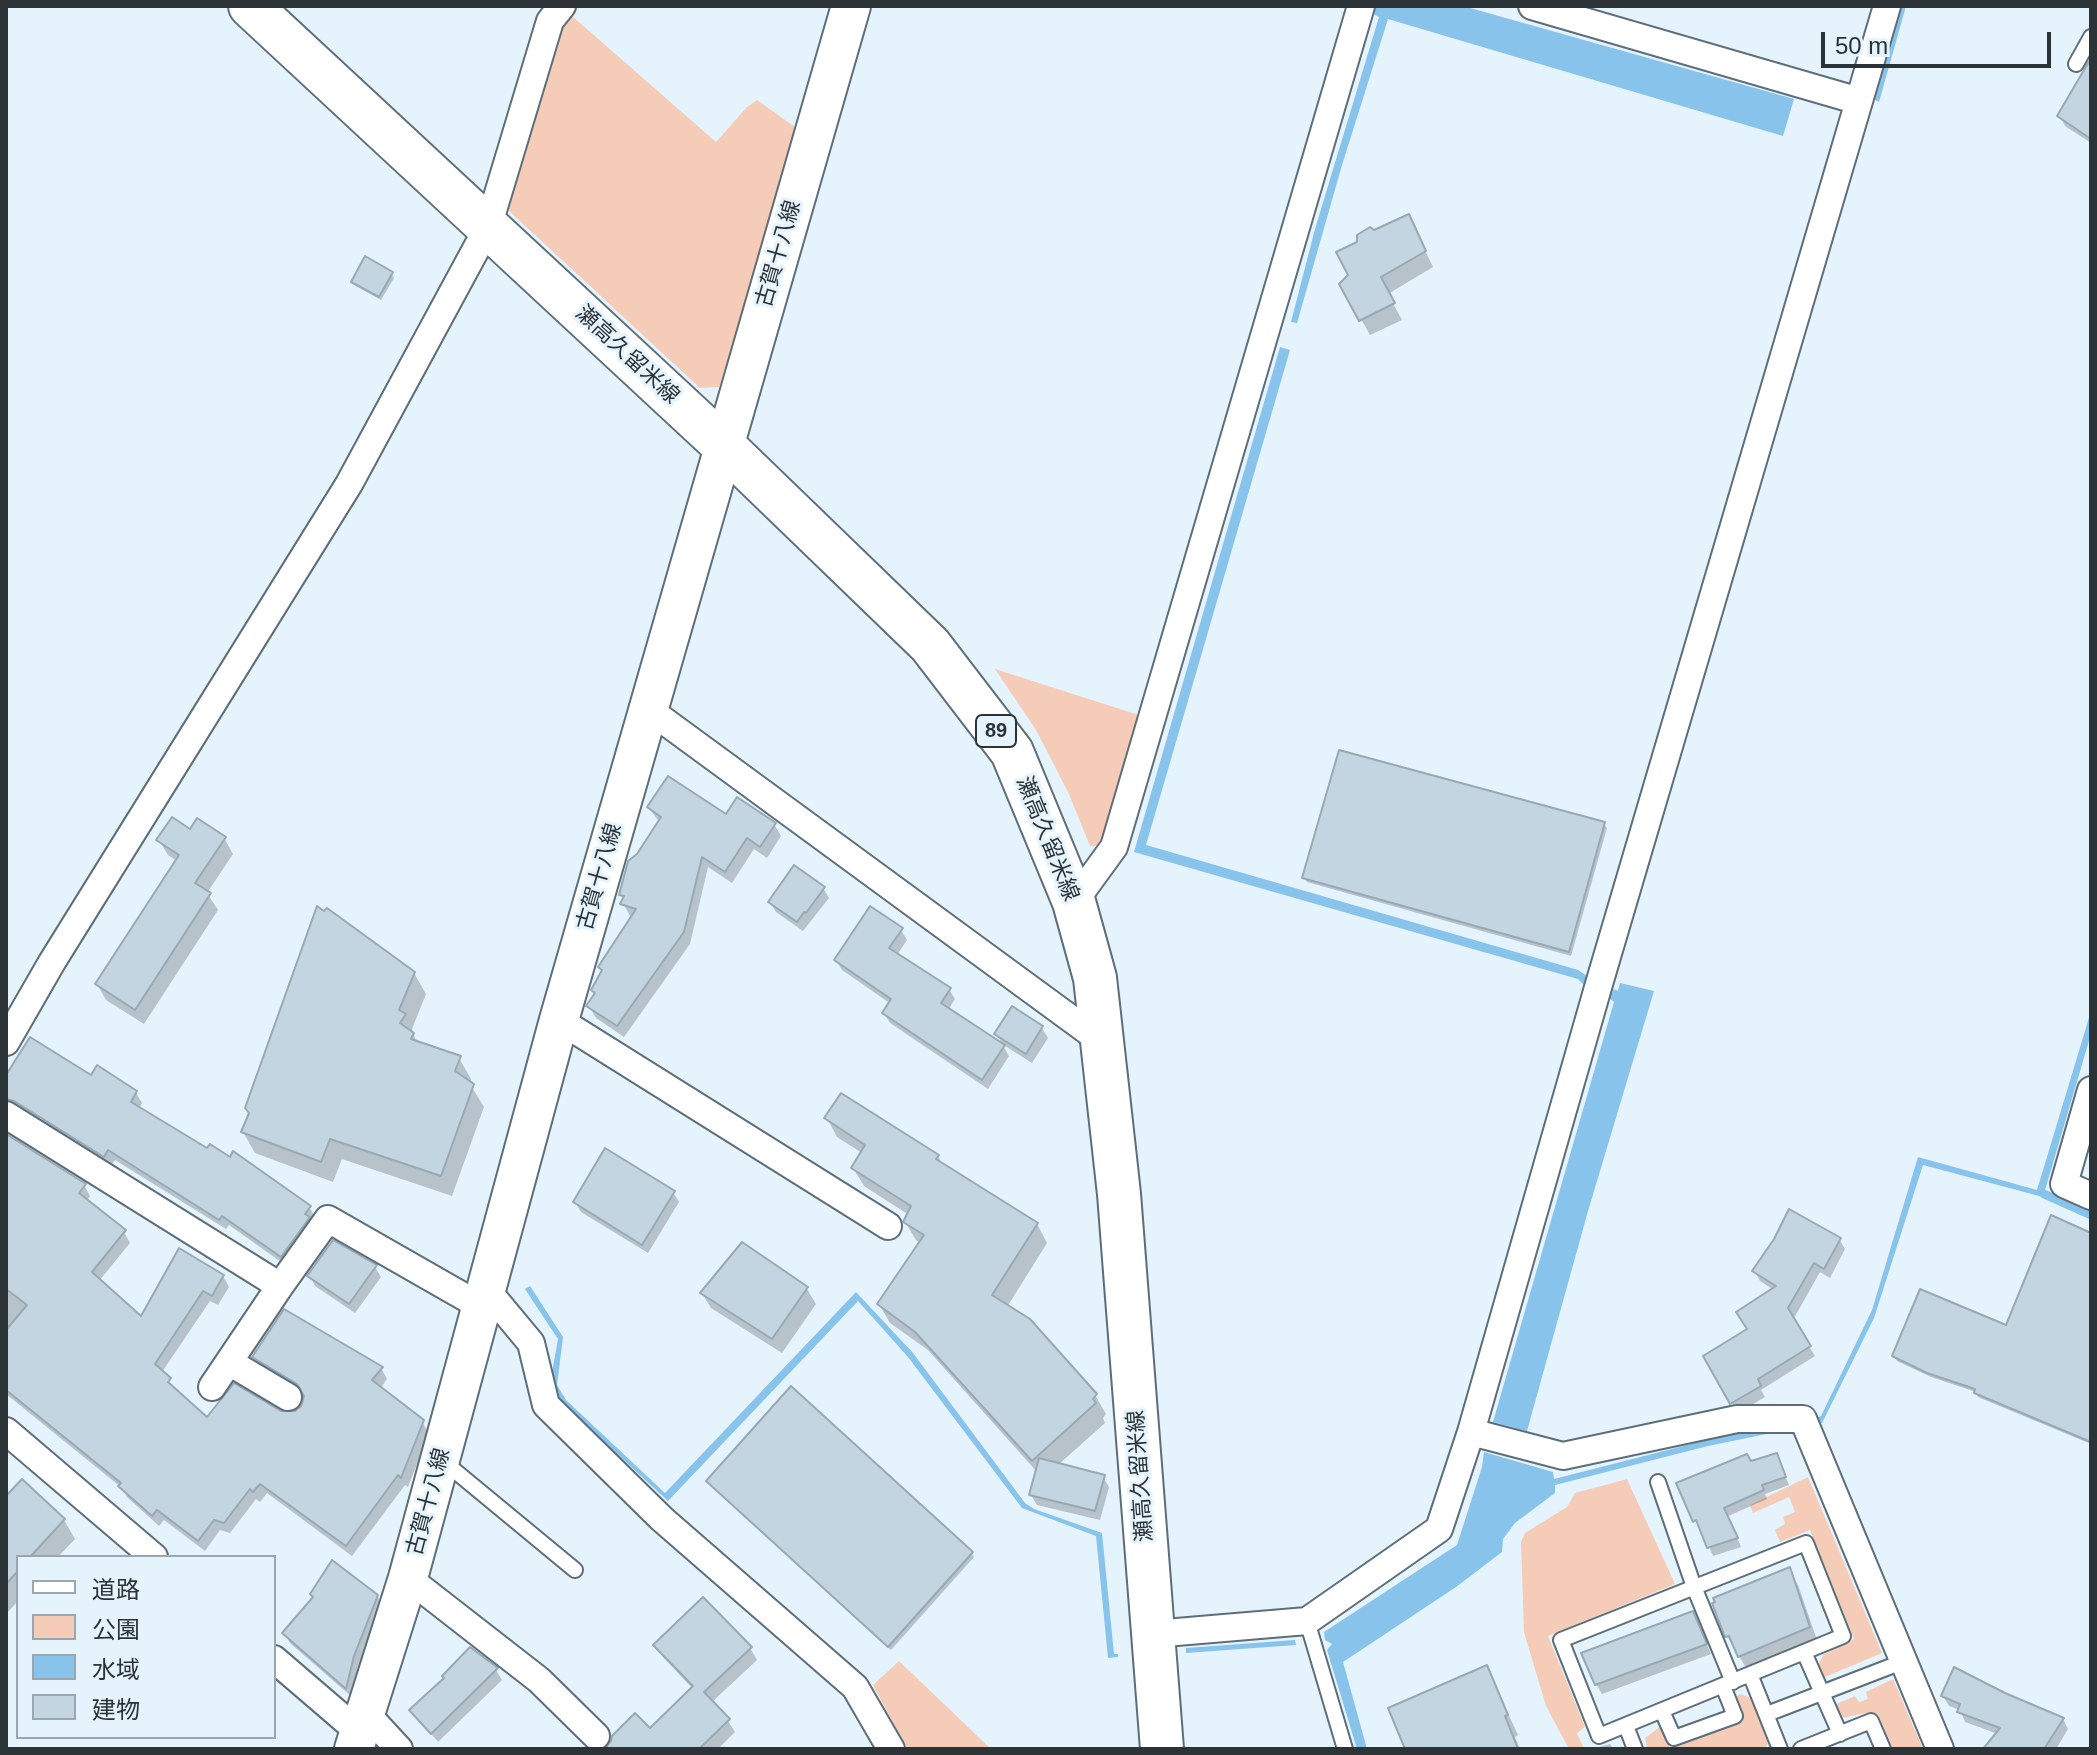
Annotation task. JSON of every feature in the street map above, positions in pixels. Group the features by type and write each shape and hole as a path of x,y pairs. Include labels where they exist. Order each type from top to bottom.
{"main road":[{"name":"瀬高久留米線","path":"250,6 723,445 930,645 1012,752 1074,902 1095,978 1119,1194 1162,1749"},
{"name":"古賀十八線","path":"359,1731 408,1578 559,1020 851,6"}],"street":[{"path":"6,1042 52,962 349,484 488,227 550,21 562,6"},
{"path":"1074,902 1114,847 1361,6"},
{"path":"1532,6 1859,101"},
{"path":"1153,1634 1307,1621 1439,1529 1471,1432 1603,968 1887,6"},
{"path":"648,709 1104,1043"},
{"path":"559,1020 888,1226"},
{"path":"2091,1090 2064,1184 2091,1196"},
{"path":"6,1115 280,1286"},
{"path":"212,1387 328,1219 485,1298 531,1343 546,1405 662,1519 855,1687 891,1749"},
{"path":"229,1362 288,1397"},
{"path":"1471,1432 1563,1456 1737,1419 1803,1419 1940,1749"},
{"path":"6,1431 152,1555"},
{"path":"408,1578 539,1680 596,1736"},
{"path":"276,1661 359,1731 399,1749"}],"lane":[{"path":"2076,64 2091,37"},
{"path":"441,1459 575,1570"},
{"path":"1658,1482 1728,1684 1735,1716 1674,1738 1662,1711"},
{"path":"1806,1543 1843,1636 1804,1652 1599,1736 1561,1640 1806,1543"},
{"path":"1307,1621 1345,1749"},
{"path":"1804,1652 1840,1734"},
{"path":"1767,1714 1902,1662"},
{"path":"1750,1674 1780,1749"},
{"path":"1801,1749 1871,1721 1883,1749"},
{"path":"1626,1726 1635,1749"}],"green space":[{"path":"572,16 716,142 757,100 795,127 796,144 719,387 700,388 507,209 548,63 562,24"},
{"path":"995,669 1145,717 1108,845 1090,846 1069,794 1036,730"},
{"path":"1808,1477 1882,1653 1825,1677 1817,1668 1823,1655 1854,1639 1810,1530 1780,1542 1775,1530 1785,1524 1783,1517 1795,1512 1789,1497 1753,1513 1750,1505"},
{"path":"1627,1479 1675,1584 1548,1636 1585,1727 1577,1733 1584,1749 1569,1749 1546,1706 1524,1632 1521,1542 1525,1533 1567,1507 1575,1493"},
{"path":"899,1661 991,1749 907,1749 873,1685"},
{"path":"1893,1679 1923,1749 1892,1749 1879,1716 1871,1712 1841,1718 1834,1705 1855,1696 1859,1702 1868,1699 1866,1692"},
{"path":"1740,1694 1754,1699 1769,1733 1764,1749 1647,1749 1645,1738 1660,1727 1670,1748 1742,1721 1734,1698"}],"water":[{"path":"1373,6 1463,6 1794,99 1783,136 1388,19 1297,323 1291,322 1315,229 1379,17 1371,13"},
{"path":"1902,6 1906,6 1879,102 1873,99"},
{"path":"1280,347 1290,350 1146,845 1578,970 1590,978 1584,985 1578,979 1134,852"},
{"path":"1620,983 1654,991 1588,1211 1527,1431 1493,1422 1614,1002 1609,998 1614,989 1618,991"},
{"path":"2091,1011 2091,1034 2043,1197 1923,1165 1874,1318 1822,1423 1818,1423 1816,1418 1821,1416 1872,1310 1918,1157 2037,1190"},
{"path":"530,1286 563,1337 557,1385 566,1400 665,1493 856,1292 913,1353 1025,1503 1102,1533 1114,1654 1118,1657 1108,1658 1096,1536 1022,1508 908,1357 858,1301 668,1501 562,1403 550,1384 558,1339 525,1289"},
{"path":"1774,1428 1776,1432 1555,1485 1555,1493 1515,1523 1503,1539 1502,1552 1456,1587 1343,1662 1367,1749 1357,1749 1327,1650 1332,1644 1325,1640 1324,1632 1457,1545 1484,1452 1553,1472 1554,1479 1742,1431"},
{"path":"1295,1640 1296,1645 1186,1653 1186,1648"}],"building":[{"path":"2091,58 2091,139 2057,116"},
{"path":"1409,214 1426,251 1381,277 1395,303 1359,321 1339,284 1348,275 1336,252 1357,242 1357,235 1370,227 1374,230"},
{"path":"365,256 393,272 379,297 351,282"},
{"path":"1339,750 1605,822 1569,952 1302,878"},
{"path":"668,776 726,814 737,797 776,823 760,847 747,838 725,872 702,857 684,932 617,1026 586,1006 595,993 591,990 602,970 598,967 636,909 620,904 624,896 619,895 628,861 637,854 661,817 647,807"},
{"path":"172,817 190,829 197,818 226,837 195,883 211,893 135,1010 95,984 179,855 156,840"},
{"path":"794,865 825,887 797,922 768,902"},
{"path":"317,906 324,911 327,908 415,972 399,1010 406,1014 400,1023 414,1033 411,1039 461,1056 455,1071 474,1084 441,1176 330,1139 321,1162 241,1132 249,1113 245,1108"},
{"path":"870,906 903,928 889,948 951,988 941,1003 1005,1045 982,1080 882,1013 891,999 834,960"},
{"path":"1012,1006 1043,1026 1026,1054 994,1034"},
{"path":"30,1037 91,1075 97,1065 137,1091 131,1102 207,1148 210,1144 230,1157 233,1151 311,1206 305,1214 310,1217 281,1257 222,1216 219,1220 108,1150 104,1157 6,1099 6,1075"},
{"path":"841,1093 939,1155 936,1159 1038,1223 992,1295 1030,1319 1097,1394 1093,1399 1096,1403 1032,1461 915,1332 877,1304 924,1235 903,1222 911,1206 851,1168 865,1145 824,1118"},
{"path":"6,1134 86,1184 79,1193 126,1230 92,1272 141,1316 179,1248 224,1275 212,1296 203,1291 155,1364 171,1378 168,1382 207,1417 234,1383 281,1411 295,1411 301,1406 304,1396 297,1384 252,1357 284,1309 383,1367 372,1380 424,1420 401,1478 398,1475 346,1546 260,1484 253,1492 250,1489 224,1523 214,1520 198,1541 157,1510 152,1516 118,1486 121,1483 6,1390 6,1330 27,1305 6,1289"},
{"path":"605,1148 675,1191 642,1245 573,1202"},
{"path":"1789,1209 1841,1238 1824,1269 1814,1263 1788,1308 1811,1346 1758,1379 1761,1386 1730,1404 1703,1356 1747,1329 1736,1312 1776,1286 1752,1271 1774,1239"},
{"path":"2051,1215 2091,1233 2091,1442 1974,1393 1975,1389 1927,1373 1892,1356 1920,1289 2006,1325"},
{"path":"333,1240 377,1265 349,1304 307,1276"},
{"path":"742,1242 808,1287 772,1339 700,1293"},
{"path":"791,1386 973,1552 888,1647 706,1481"},
{"path":"1777,1453 1786,1477 1762,1485 1764,1490 1724,1508 1738,1538 1707,1548 1676,1483 1747,1454 1751,1461"},
{"path":"1039,1458 1105,1475 1095,1511 1029,1495"},
{"path":"22,1479 65,1519 32,1555 16,1555 16,1573 6,1584 6,1496"},
{"path":"332,1560 378,1595 354,1656 346,1689 282,1633 313,1597 310,1594"},
{"path":"1790,1567 1810,1627 1738,1657 1729,1636 1725,1637 1712,1603 1715,1602 1713,1598"},
{"path":"703,1597 752,1647 704,1692 730,1719 699,1749 605,1749 612,1736 635,1713 650,1728 693,1686 653,1645"},
{"path":"1693,1611 1707,1644 1595,1685 1581,1653"},
{"path":"470,1647 498,1668 431,1734 409,1710 444,1678 442,1676"},
{"path":"1487,1665 1518,1749 1405,1749 1388,1708"},
{"path":"1954,1667 2064,1718 2044,1749 1983,1749 2000,1728 1957,1712 1960,1704 1941,1696"}],"waterway":[{"path":"2044,1194 2091,1215"}]}
